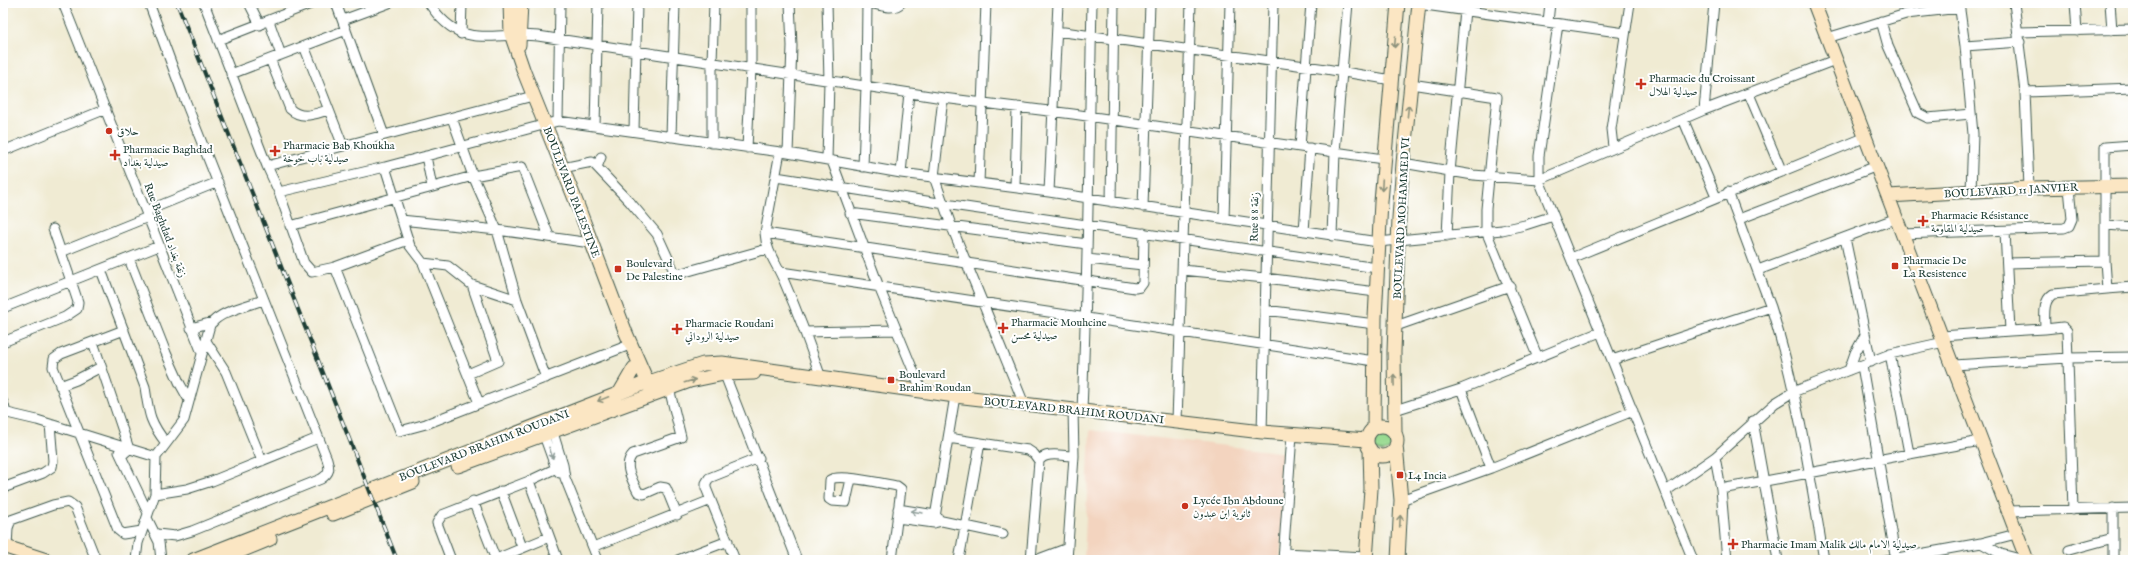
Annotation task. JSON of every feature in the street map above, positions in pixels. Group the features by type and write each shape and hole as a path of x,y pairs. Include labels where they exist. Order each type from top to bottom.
{"main road":[{"name":"BOULEVARD PALESTINE","path":"510,3 518,52 533,96 552,122 562,168 592,243 646,389"},
{"name":"BOULEVARD PALESTINE","path":"516,34 521,3"},
{"name":"BOULEVARD MOHAMMED VI","path":"1374,428 1374,361 1378,242 1383,159 1392,80 1398,3"},
{"name":"BOULEVARD MOHAMMED VI","path":"1398,560 1401,500 1395,439 1395,410 1399,241 1403,163 1419,3"},
{"path":"1814,3 1954,366 2025,560"},
{"name":"BOULEVARD 11 JANVIER","path":"1888,196 2029,188 2133,186"},
{"name":"BOULEVARD BRAHIM ROUDANI","path":"219,560 547,427 646,389 671,374 703,364 723,369 782,372 922,392 1368,444"},
{"path":"620,392 637,366 671,374"},
{"name":"BOULEVARD BRAHIM ROUDANI","path":"193,560 386,482 547,427 620,392 669,388 723,369"},
{"path":"1366,559 1371,489 1368,444 1369,433 1374,428 1388,427 1395,439 1391,453 1387,455 1377,455 1368,444"},
{"path":"5,546 46,560"}],"street":[{"name":"Rue Baghdad زنقة بغداد","path":"63,3 202,353"},
{"path":"149,3 183,95 318,438 329,470 328,473 321,479 258,506 182,535 166,536 157,534"},
{"path":"204,3 230,74 279,192 304,264 309,270 316,272 335,267 408,240"},
{"path":"249,3 265,23 281,55"},
{"path":"218,40 265,23 290,7 313,3"},
{"path":"336,3 384,135"},
{"path":"343,20 389,3"},
{"path":"429,3 452,28 461,34 478,36 516,34 598,44 908,93 1089,116 1383,159"},
{"path":"461,34 462,3"},
{"path":"552,122 559,39 560,3"},
{"path":"594,126 598,44 598,3"},
{"path":"634,131 637,3"},
{"path":"671,137 675,3"},
{"path":"712,143 714,3"},
{"path":"747,148 751,69 751,3"},
{"path":"790,3 792,75 784,153 776,176 765,233 768,250 781,272 805,332 821,378"},
{"path":"827,3 829,161 922,392"},
{"path":"863,167 867,3"},
{"path":"870,3 891,7 898,6 901,3"},
{"path":"979,183 986,3"},
{"path":"1049,192 1058,3"},
{"path":"1068,560 1077,409 1086,318 1087,198 1092,3"},
{"path":"1111,202 1114,3"},
{"path":"1144,207 1150,3"},
{"path":"1177,422 1191,3"},
{"path":"1224,219 1230,3"},
{"name":"Rue 8 8 زنقة","path":"1262,432 1270,62 1273,3"},
{"path":"1300,147 1311,3"},
{"path":"1332,236 1336,152 1348,3"},
{"path":"1419,3 1465,10 1480,8 1558,24 1625,34"},
{"path":"1548,22 1550,3"},
{"path":"1614,147 1611,129 1630,3"},
{"path":"1704,110 1714,3"},
{"path":"2014,3 2019,32 2025,92 2029,188"},
{"path":"2075,3 2077,31"},
{"path":"2110,3 2112,30"},
{"path":"1827,38 1906,14 1960,5 1971,114 1971,192"},
{"path":"1447,236 1450,172 1465,10"},
{"path":"452,28 462,20"},
{"path":"1881,21 1888,46 1918,113 1928,118 1971,114"},
{"path":"1558,24 1539,156 1539,180 1693,560"},
{"path":"2019,32 2133,29"},
{"path":"230,74 346,30"},
{"path":"1057,31 1306,66 1392,80"},
{"path":"1965,46 2020,42"},
{"path":"304,46 343,146"},
{"path":"270,59 290,109 296,115 309,116 328,110"},
{"path":"1403,163 1450,172 1539,180 1704,110 1835,60"},
{"path":"1411,84 1497,97 1489,176 1486,231 1510,286 1538,358"},
{"path":"2025,92 2133,88"},
{"path":"901,173 908,93"},
{"path":"1749,94 1782,172"},
{"path":"267,166 533,96"},
{"path":"943,98 934,177 945,204 951,225 1024,404"},
{"path":"1015,188 1017,107"},
{"path":"3,151 106,109"},
{"path":"452,118 473,176 497,230 517,300 546,378"},
{"path":"1683,119 1716,198"},
{"path":"279,192 385,167 552,122 634,131 784,153 901,173 1049,192 1378,242 1514,228 1553,216"},
{"path":"1571,258 1728,192 1782,172 1866,137"},
{"path":"2107,289 2105,261 2105,147 2133,145"},
{"path":"1304,231 1310,148"},
{"path":"426,156 432,187"},
{"path":"597,167 601,157"},
{"path":"562,168 592,162 630,202 657,234 674,271 678,274 768,250"},
{"path":"1739,219 1877,166"},
{"path":"385,167 408,240 414,253 423,263 479,403"},
{"path":"290,226 394,199 473,176 523,167 549,236"},
{"path":"776,176 841,188 945,204 1377,268"},
{"path":"61,252 218,182"},
{"path":"1902,234 2005,231 2069,226 2072,218 2069,188"},
{"path":"1728,192 1758,270 1785,350 1810,474 1824,560"},
{"path":"850,212 1087,244"},
{"path":"1758,270 1897,218"},
{"path":"401,220 549,236 592,243"},
{"path":"2106,225 2133,227"},
{"path":"3,342 72,313 77,309 78,302 53,229"},
{"path":"2005,231 2010,331"},
{"path":"765,233 1138,288 1143,283 1144,233"},
{"path":"1845,238 1871,362"},
{"path":"3,308 159,246"},
{"path":"129,259 182,389 189,400"},
{"path":"1087,259 1143,265"},
{"path":"2007,263 2105,261"},
{"path":"423,263 448,266 472,284 517,300"},
{"path":"335,267 400,430 426,424 546,378 628,341"},
{"path":"101,270 145,387 150,418 166,444"},
{"path":"1182,270 1265,278 1376,292"},
{"path":"781,272 1374,361"},
{"path":"468,374 498,360 472,284"},
{"path":"1396,326 1510,286"},
{"path":"2045,329 2045,303 2048,297 2053,294 2133,287"},
{"path":"191,328 213,322 225,314 263,300"},
{"path":"1612,360 1771,307"},
{"path":"1265,310 1375,324"},
{"path":"136,560 142,531 155,494 156,457 184,420 202,353 213,322"},
{"path":"1666,491 1715,457 1775,402 1793,392 1890,354 1943,340 2010,331 2065,329 2068,358 2072,510"},
{"path":"124,330 61,354 54,359 53,367 118,530 123,534 142,531"},
{"path":"805,332 896,330"},
{"path":"1395,410 1461,389 1600,332"},
{"path":"1849,370 1855,353 1865,335"},
{"path":"206,341 226,372 262,461"},
{"path":"93,342 129,449"},
{"path":"1890,354 1909,453"},
{"path":"1954,366 2068,358 2133,357"},
{"path":"1862,366 1880,459 1896,559"},
{"path":"60,386 76,380 101,367"},
{"path":"723,369 759,458 796,560"},
{"path":"182,389 193,387"},
{"path":"669,388 681,437 634,454 630,458 628,466 629,472 638,492 644,494 660,487 666,488 677,514"},
{"path":"1461,389 1491,468"},
{"path":"937,520 955,396"},
{"path":"3,402 5,413 78,432 156,457"},
{"path":"1401,500 1491,468 1633,411"},
{"path":"1753,421 1778,560"},
{"path":"3,488 43,473 52,467 53,461 50,424"},
{"path":"547,427 560,467 598,560"},
{"path":"1292,435 1283,556 1366,559"},
{"path":"155,494 187,489 318,438"},
{"path":"948,438 1028,450 1034,454 1039,461"},
{"path":"1721,489 1810,474 1909,453 1981,441"},
{"path":"959,560 980,443"},
{"path":"116,445 147,516 157,534 161,560"},
{"path":"121,456 129,449"},
{"path":"1030,560 1039,461 1042,456 1046,455 1074,456"},
{"path":"1715,457 1721,489 1728,560"},
{"path":"735,560 710,500 706,488 706,482 709,478 759,458"},
{"path":"451,560 439,530 438,519 447,512 529,481 560,467"},
{"path":"851,479 900,487 892,560"},
{"path":"529,481 558,560"},
{"path":"501,491 522,547"},
{"path":"593,547 710,500"},
{"path":"473,501 495,560 522,547 549,537"},
{"path":"5,546 11,520 53,505 68,502 74,507 96,560"},
{"path":"141,502 152,504"},
{"path":"2113,508 2113,560"},
{"path":"2008,511 2133,508"},
{"path":"898,514 937,520 1003,534"},
{"path":"1886,560 1981,543 2016,534"},
{"path":"2069,550 2113,538"},
{"path":"678,560 728,541"},
{"path":"1981,543 2002,554 2025,560"},
{"path":"1036,560 1068,548"}],"shaded area":[{"name":"Lycée Ibn Abdoune ثانوية ابن عبدون","path":"1090,430 1287,453 1280,560 1084,560"}],"green space":[{"path":"1383,430 1391,433 1394,441 1391,449 1383,452 1375,449 1372,441 1375,433"}],"railway":[{"path":"177,3 397,560"}],"place":[{"name":"Pharmacie du Croissant صيدلية الهلال","path":"1641,84"},
{"name":"حلاق","path":"109,131"},
{"name":"Pharmacie Bab Khoukha صيدلية باب خوخة","path":"275,151"},
{"name":"Pharmacie Baghdad صيدلية بغداد","path":"115,155"},
{"name":"Pharmacie Résistance صيدلية المقاومة","path":"1923,221"},
{"name":"Pharmacie De La Resistence","path":"1895,266"},
{"name":"Boulevard De Palestine","path":"618,269"},
{"name":"Pharmacie Mouhcine صيدلية محسن","path":"1003,328"},
{"name":"Pharmacie Roudani صيدلية الروداني","path":"677,329"},
{"name":"Boulevard Brahim Roudan","path":"891,380"},
{"name":"L4 Incia","path":"1400,475"},
{"name":"Lycée Ibn Abdoune ثانوية ابن عبدون","path":"1185,506"},
{"name":"Pharmacie Imam Malik صيدلية الامام مالك","path":"1733,544"}]}
